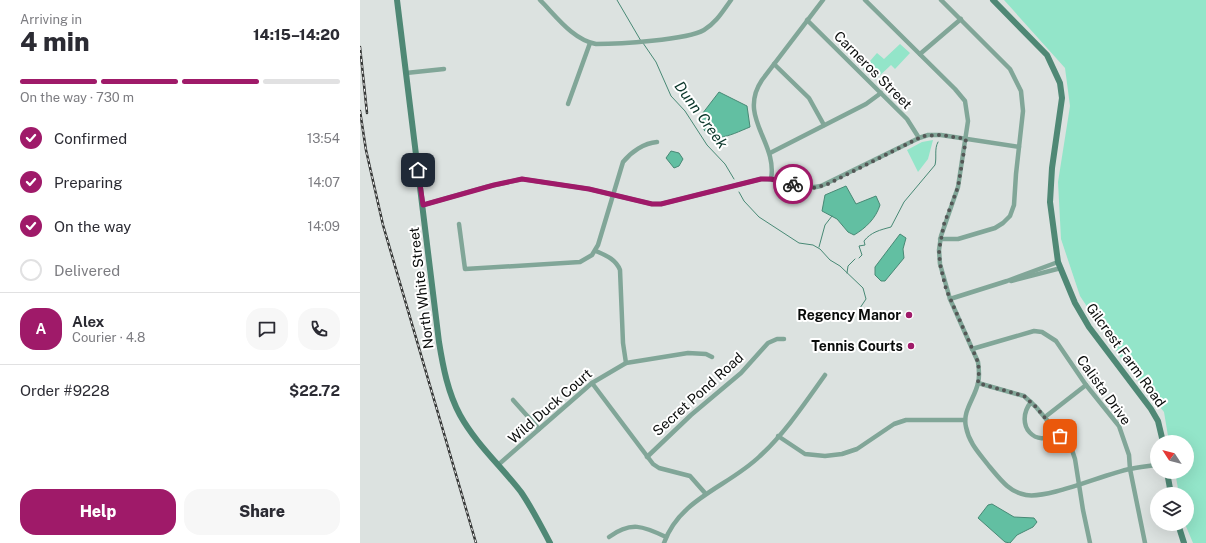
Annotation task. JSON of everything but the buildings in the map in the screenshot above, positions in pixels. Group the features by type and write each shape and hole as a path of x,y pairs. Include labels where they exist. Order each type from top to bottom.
{"main road":[{"name":"North White Street","path":"397,0 441,357 451,393 468,428 528,503 550,543"},
{"name":"Gilcrest Farm Road","path":"993,0 1048,55 1060,83 1062,98 1052,168 1050,202 1059,265 1074,303 1089,327 1151,409 1158,421 1161,435"},
{"path":"1180,531 1184,543"}],"street":[{"path":"540,0 572,32 590,42 610,44 684,36 698,33 712,24 731,0"},
{"path":"771,179 773,165 770,154 755,119 753,106 754,94 774,64 822,0"},
{"path":"865,0 955,89 965,101 969,116 956,193 940,239 940,264 950,298 972,349 978,367 978,383 965,420 969,439 1002,482 1013,490 1025,495 1040,495 1130,469 1150,466"},
{"path":"940,239 958,239 995,228 1007,220 1014,205 1024,111 1022,95 1016,80 1002,60 941,0"},
{"name":"Carneros Street","path":"807,20 907,119 919,138"},
{"path":"920,54 961,20"},
{"path":"568,104 590,42"},
{"path":"774,64 806,94 824,125"},
{"path":"406,73 444,69"},
{"path":"770,154 872,101 881,93"},
{"path":"423,205 494,185 522,179 567,185 614,194 652,204 661,204 757,180 771,179 806,187 821,186 919,138 933,135 1019,147"},
{"path":"459,224 465,269 580,262 587,259 596,251 623,162 628,156 648,143 657,142"},
{"path":"596,251 611,258 618,265 620,270 622,343 626,363"},
{"path":"950,298 1007,281 1023,278 1059,265"},
{"name":"Calista Drive","path":"972,349 1028,332 1042,332 1056,341 1086,385 1119,426 1126,442 1145,543"},
{"name":"Secret Pond Road","path":"647,457 686,419 741,373 768,342 777,339 784,339"},
{"name":"Wild Duck Court","path":"498,466 592,383 626,363 688,353 706,354 712,357"},
{"path":"664,543 666,537 682,512 705,493 742,471 759,457 778,436 825,375"},
{"path":"592,383 647,457 659,468 690,476 705,493"},
{"path":"978,383 1024,396 1045,417 1074,456 1090,543"},
{"path":"1045,417 1086,385"},
{"path":"513,400 539,429"},
{"path":"1031,402 1024,411 1023,417 1025,425 1031,433 1043,438 1049,437 1056,432"},
{"path":"778,436 805,454 825,456 842,454 857,449 899,422 912,420 965,420"},
{"path":"609,537 618,531 632,526 648,528 666,537"}],"shaded area":[{"path":"1004,0 1206,0 1206,543 1193,543 1188,531 1194,531 1194,487 1178,487 1176,479 1194,479 1194,435 1168,435 1164,412 1123,361 1080,296 1061,239 1058,182 1070,106 1065,68"},
{"path":"900,44 910,53 895,69 891,65 875,80 863,69 877,53 884,59"},
{"path":"719,92 747,106 750,127 727,136 713,137 708,134 703,128 699,118"},
{"path":"933,140 928,159 918,172 907,150 922,142"},
{"path":"671,151 679,153 683,159 679,166 674,168 666,158"},
{"path":"846,186 856,204 876,196 880,205 870,222 854,235 848,232 837,219 822,211 825,195"},
{"path":"900,234 906,238 903,249 904,258 885,281 881,281 875,275 875,267"},
{"path":"992,504 1014,517 1034,518 1037,522 1033,527 1017,535 1010,543 1005,542 978,518 988,505"}],"waterway":[{"name":"Dunn Creek","path":"617,0 641,41"},
{"name":"Dunn Creek","path":"643,43 656,62 671,96 685,111 707,145 725,164 734,179"},
{"path":"859,258 862,255 859,246 865,245 864,241 873,233 891,227 904,202 935,165 936,147 938,142"},
{"name":"Dunn Creek","path":"739,192 744,201 759,217 799,243 813,245 820,249 830,260 840,266 863,288 866,299 860,308"},
{"path":"819,247 825,225 832,216"},
{"path":"847,273 848,266 855,259"}],"railway":[{"path":"360,47 367,113"},
{"path":"360,111 366,150 383,225 476,543"}],"way so far":[{"path":"793,184 813,188 826,185 923,136 941,135 966,139 956,193 940,239 940,264 946,289 978,362 978,383 1024,396 1045,417 1060,436"}],"place":[{"name":"Regency Manor","path":"909,315"},
{"name":"Tennis Courts","path":"911,346"}],"route":[{"path":"418,170 423,205 494,185 522,179 557,183 589,189 652,204 661,204 761,179 771,179 793,184"}]}
